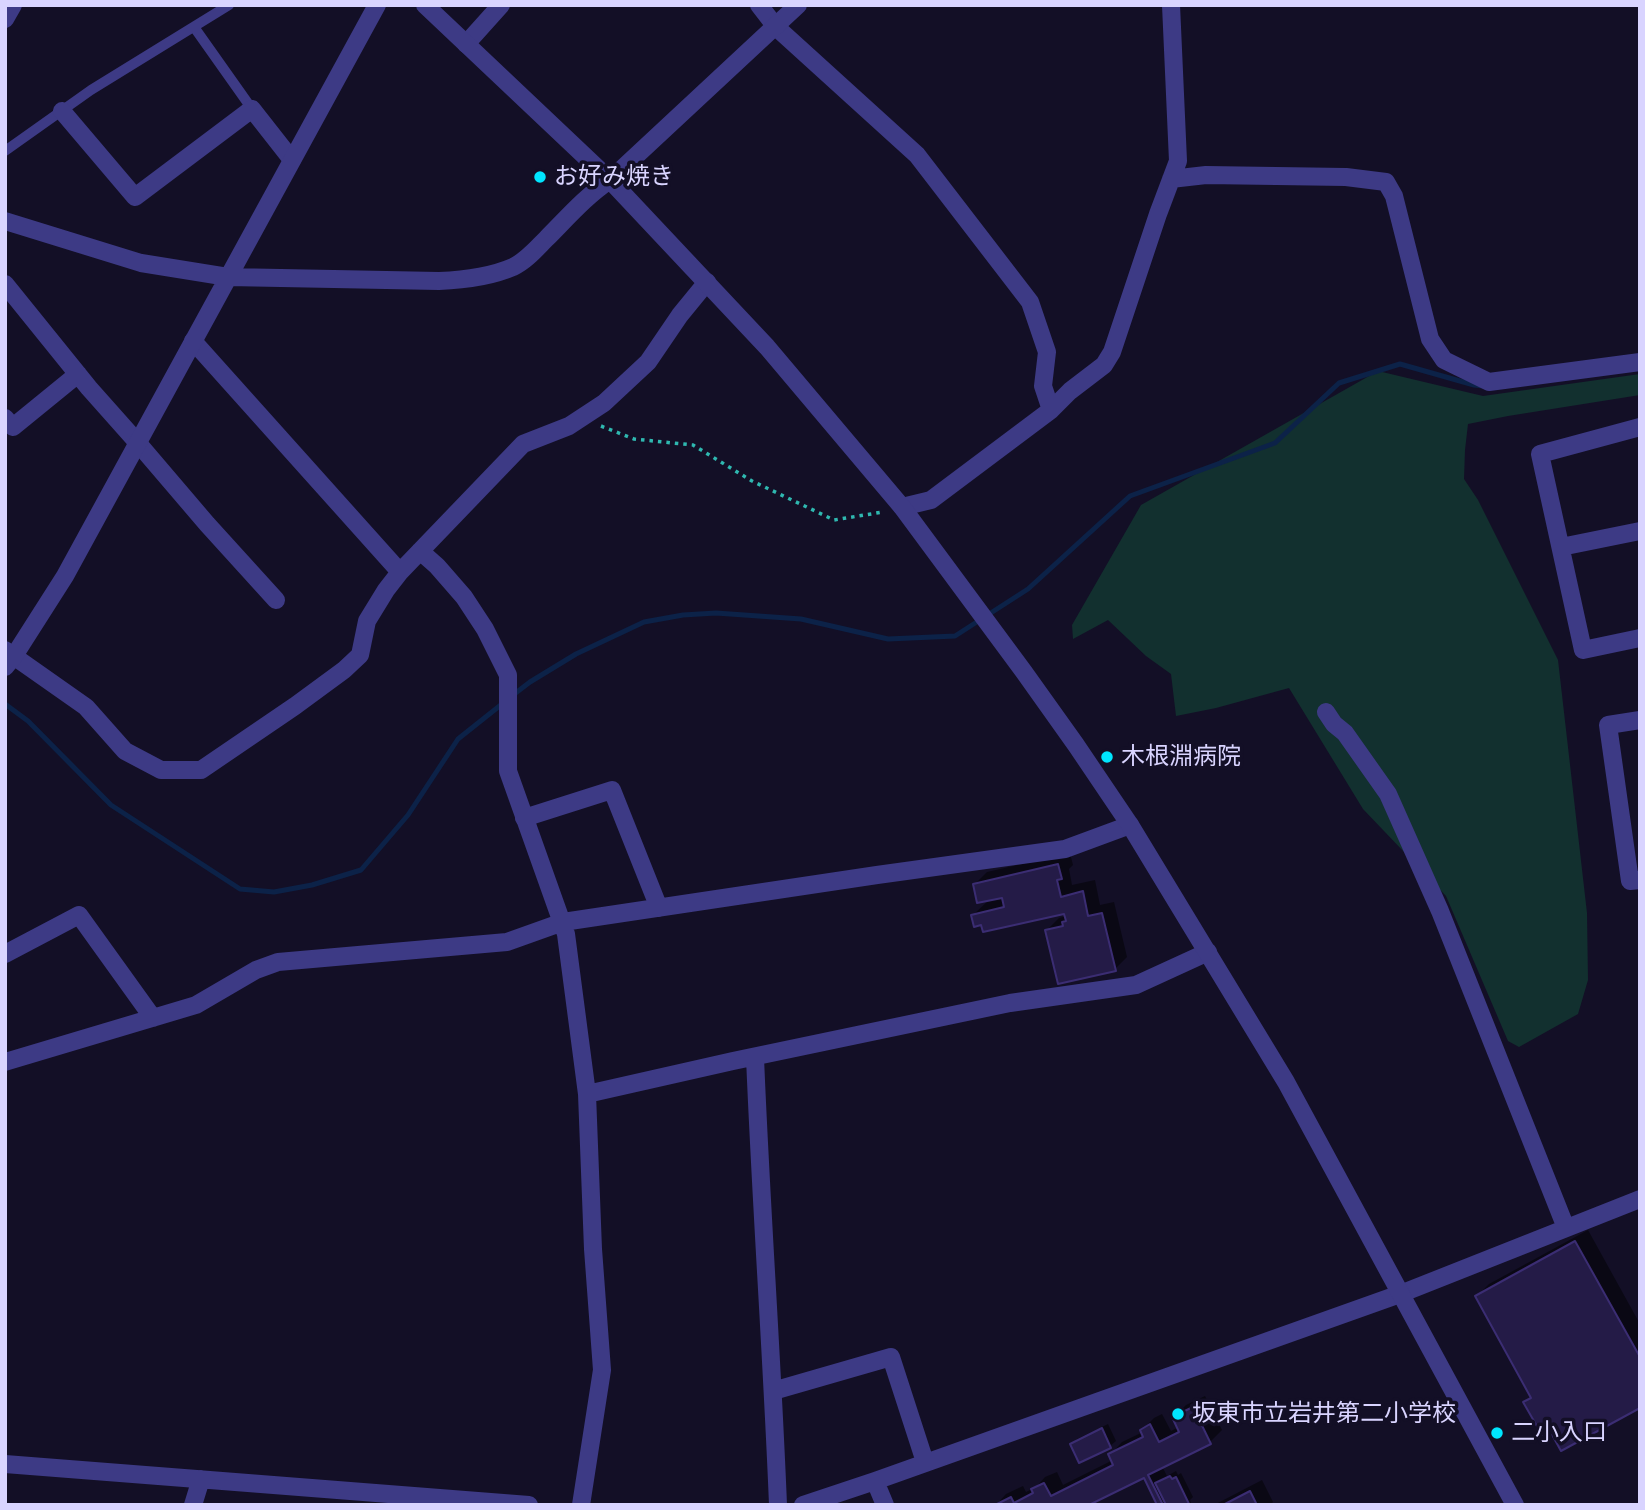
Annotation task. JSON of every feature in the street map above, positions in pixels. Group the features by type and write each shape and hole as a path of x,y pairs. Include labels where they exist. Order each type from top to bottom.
{"street":[{"path":"5,19 13,5"},
{"path":"377,5 65,576 8,658 86,706 125,751 161,770 201,770 295,706 360,655 367,621 400,572 523,444 569,426 604,403 648,362 680,315 707,282"},
{"path":"425,5 610,180 767,347 902,507 1024,672 1130,825 1286,1082 1515,1505"},
{"path":"466,44 501,5"},
{"path":"759,5 776,27 917,155 1030,302 1047,352 1043,386 1051,410"},
{"path":"5,221 141,263 228,277 439,281 493,274 515,266 525,258 594,190 610,180 798,5"},
{"path":"902,507 931,499 1051,410 1070,391 1104,365 1112,352 1178,161 1171,5"},
{"path":"62,111 135,197 252,109 292,160"},
{"path":"1171,179 1206,175 1346,177 1385,182 1394,196 1430,339 1444,360 1489,382 1640,362"},
{"path":"5,284 206,524 276,600"},
{"path":"193,341 400,572"},
{"path":"5,418 13,427 78,374"},
{"path":"1640,427 1540,454 1583,650 1640,638"},
{"path":"1561,547 1640,531"},
{"path":"421,551 464,597 485,629 508,675 508,771 566,934 587,1094 593,1249 602,1370 581,1505"},
{"path":"1326,712 1334,724 1345,733 1388,794 1440,911 1566,1228"},
{"path":"1640,720 1608,725 1630,881 1640,880"},
{"path":"524,818 612,790 660,908"},
{"path":"5,1062 196,1005 256,970 278,962 507,942 563,922 1065,849 1130,825"},
{"path":"5,954 79,915 153,1018"},
{"path":"587,1094 1010,1003 1136,985 1208,952"},
{"path":"755,1057 778,1505"},
{"path":"803,1505 1400,1293 1640,1199"},
{"path":"773,1391 891,1357 925,1462"},
{"path":"5,1464 201,1479 362,1499 529,1505"},
{"path":"193,1505 201,1479"},
{"path":"875,1481 885,1505"}],"lane":[{"path":"5,151 91,90 229,5"},
{"path":"194,26 252,109"}],"path":[{"path":"581,418 634,439 693,446 752,481 834,520 877,514 902,507"}],"green space":[{"path":"1378,371 1483,396 1640,374 1640,395 1468,424 1464,479 1478,500 1558,660 1587,913 1588,980 1578,1014 1519,1047 1508,1041 1446,896 1363,809 1289,688 1176,716 1171,674 1146,656 1108,620 1073,639 1072,625 1141,505"}],"building":[{"path":"1058,864 1062,879 1057,880 1061,897 1083,891 1088,916 1102,913 1116,971 1058,984 1045,930 1063,926 1062,922 1066,921 1064,914 983,932 981,925 974,927 971,915 1004,907 1002,898 977,903 973,884"},
{"path":"1575,1241 1640,1357 1640,1408 1561,1451 1550,1431 1542,1435 1523,1402 1531,1398 1475,1296"},
{"path":"1193,1407 1211,1444 1148,1475 1163,1505 1157,1505 1144,1478 1089,1505 995,1505 1011,1497 1014,1503 1033,1493 1031,1489 1044,1483 1051,1496 1113,1465 1108,1454 1143,1437 1140,1430 1150,1424 1159,1442 1179,1432 1172,1417"},
{"path":"1102,1428 1111,1448 1079,1463 1070,1444"},
{"path":"1170,1476 1172,1479 1176,1477 1189,1504 1166,1505 1155,1483"},
{"path":"1250,1491 1257,1505 1223,1505"}],"waterway":[{"path":"513,695 576,654 644,622 683,615 716,613 801,619 888,639 955,636 1028,589 1130,496 1275,443 1339,383 1400,364 1483,386"},
{"path":"5,704 28,721 111,805 240,889 274,892 312,885 361,870 408,815 458,739 502,704"}],"place":[{"name":"お好み焼き","path":"540,177"},
{"name":"木根淵病院","path":"1107,757"},
{"name":"坂東市立岩井第二小学校","path":"1178,1414"},
{"name":"二小入口","path":"1497,1433"}]}
